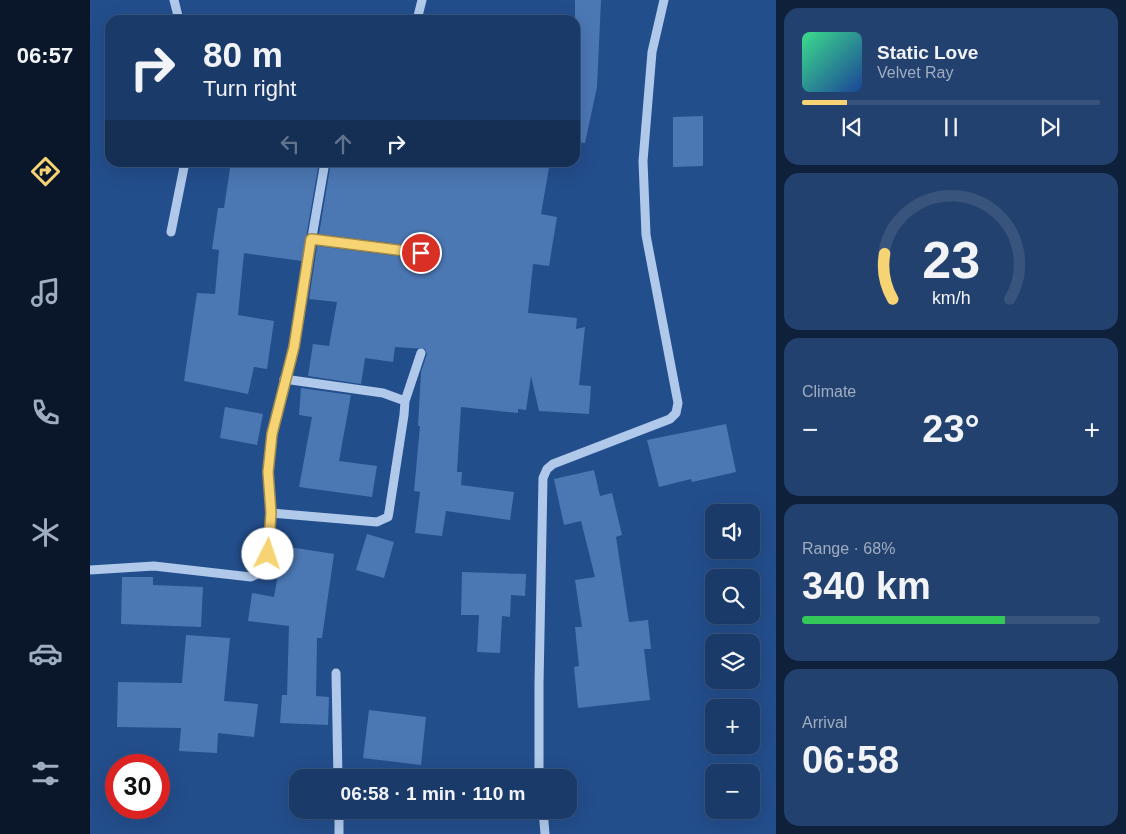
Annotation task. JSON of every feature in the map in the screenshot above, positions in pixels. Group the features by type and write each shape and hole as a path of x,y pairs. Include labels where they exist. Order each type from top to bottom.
{"street":[{"path":"174,0 178,15"},
{"path":"418,15 422,0"},
{"path":"540,769 538,684 543,478 547,469 553,464 670,419 676,412 678,403 646,235 643,161 652,52 664,0"},
{"path":"171,232 184,167"},
{"path":"90,570 154,566 244,577 257,576 266,562 271,513 268,472 272,434 284,379 294,347 324,167"},
{"path":"311,239 421,253"},
{"path":"271,513 378,522 388,517 406,401 421,353"},
{"path":"284,379 383,393 406,401"},
{"path":"336,673 338,769"},
{"path":"338,819 339,834"},
{"path":"544,819 545,834"}],"building":[{"path":"575,0 601,0 597,87 585,143 580,142 580,15 575,15"},
{"path":"703,116 703,166 673,167 673,117"},
{"path":"230,167 318,167 302,261 244,253 238,315 274,321 267,369 254,367 248,394 184,381 197,293 215,294 219,250 212,249 218,208 224,208"},
{"path":"330,167 549,167 541,214 557,217 549,266 533,264 528,313 577,318 576,329 585,327 579,385 591,386 589,414 539,411 531,376 526,410 518,409 518,413 461,407 457,472 462,472 461,485 514,492 510,520 446,511 442,536 415,533 420,492 414,491 420,426 418,426 421,372 427,354 425,349 395,347 393,362 365,358 361,384 308,376 313,344 329,346 337,302 309,299 317,246 420,259 426,257 427,253 422,247 319,234"},
{"path":"301,388 351,395 339,461 377,466 372,497 299,487 312,417 299,415"},
{"path":"225,407 263,414 257,445 220,438"},
{"path":"726,424 736,472 692,482 691,479 659,487 647,440"},
{"path":"594,470 600,496 612,493 622,535 616,537 629,622 648,620 651,649 644,649 650,700 578,708 574,667 579,666 575,627 582,627 575,580 595,577 581,521 564,525 554,479"},
{"path":"367,534 394,542 384,578 356,570"},
{"path":"283,546 334,554 322,638 317,638 316,696 329,697 328,725 280,723 282,695 287,695 289,626 248,621 252,593 274,597"},
{"path":"462,572 526,574 525,596 511,595 510,617 502,616 500,653 477,652 479,615 461,615"},
{"path":"122,577 153,577 153,585 203,587 201,627 121,624"},
{"path":"186,635 230,638 224,701 258,704 254,737 218,733 217,753 179,751 181,728 117,727 118,682 182,683"},
{"path":"369,710 426,717 421,765 363,758"}],"route":[{"path":"268,554 271,513 268,472 272,434 281,392 294,347 311,239 421,253"}]}
